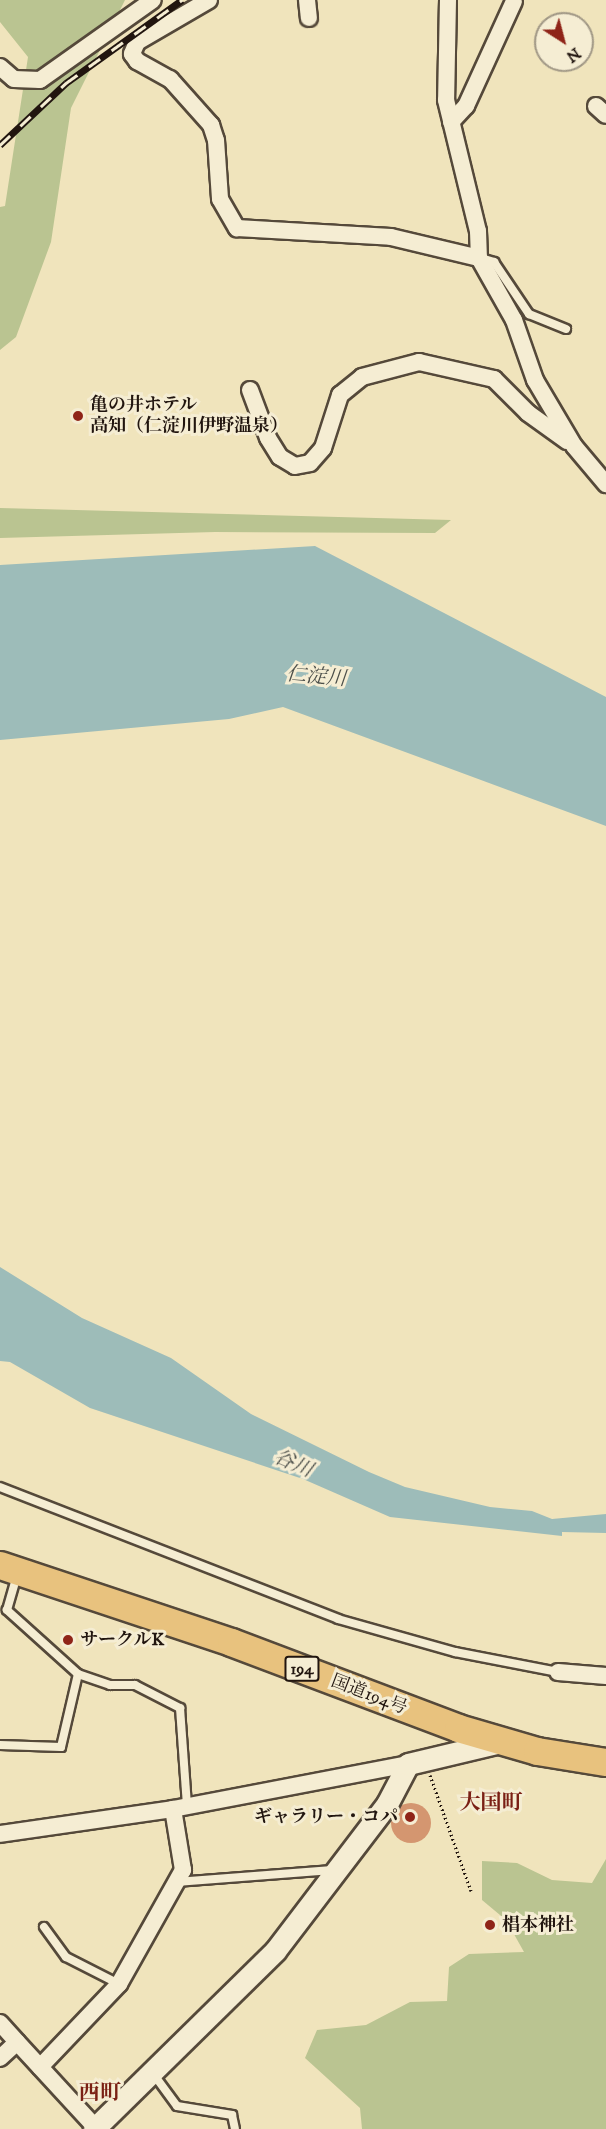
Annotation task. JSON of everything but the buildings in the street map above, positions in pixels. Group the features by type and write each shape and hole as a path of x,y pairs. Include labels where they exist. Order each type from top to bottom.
{"highway":[{"name":"国道194号","path":"9,1568 231,1642 409,1711 500,1742 606,1762"}],"street":[{"path":"0,67 14,79 40,80 153,0"},
{"path":"209,0 137,42 132,54 137,61 170,79 211,125 216,140 220,199 237,228 391,237 479,258"},
{"path":"307,0 309,18"},
{"path":"448,0 444,74 451,122 478,231 479,258 514,320 535,380 574,446 606,484"},
{"path":"451,122 466,106 514,1"},
{"path":"250,390 268,438 280,457 295,466 310,463 323,448 340,395 362,377 419,362 494,379 528,413 574,446"},
{"path":"558,1672 606,1676"},
{"path":"0,1834 180,1808 417,1761 500,1742"},
{"path":"0,2023 95,2128 275,1951 417,1761"},
{"path":"40,2067 119,1984 177,1882 183,1870 180,1808"},
{"path":"0,2058 17,2042"}],"lane":[{"path":"479,258 494,262 529,314 566,329"},
{"path":"0,1487 338,1619 455,1652 558,1672"},
{"path":"9,1568 7,1610 78,1674 110,1685 135,1684 180,1708 180,1808"},
{"path":"0,1745 61,1747 78,1674"},
{"path":"177,1882 336,1870"},
{"path":"44,1927 66,1958 119,1984"},
{"path":"152,2072 177,2106 232,2115 236,2129"}],"path":[{"path":"417,1761 471,1891"}],"green space":[{"path":"0,0 125,0 71,108 51,242 16,337 0,350 0,207 5,206 28,57 0,22"},
{"path":"0,508 451,520 435,533 215,532 0,538"},
{"path":"606,1859 606,2129 362,2129 360,2108 305,2058 317,2030 366,2025 410,2002 447,2001 449,1967 469,1954 524,1952 506,1920 482,1900 482,1861 517,1863 552,1880 592,1883"}],"water":[{"name":"仁淀川","path":"315,546 606,697 606,826 283,707 229,719 0,740 0,565"},
{"name":"谷川","path":"0,1267 82,1318 171,1358 251,1414 369,1472 405,1487 490,1507 532,1511 552,1519 606,1514 606,1533 562,1532 562,1536 390,1517 303,1479 90,1408 10,1362 0,1361"}],"railway":[{"path":"0,145 66,83 182,0"}],"place":[{"name":"亀の井ホテル 高知（仁淀川伊野温泉）","path":"78,416"},
{"name":"サークルK","path":"68,1640"},
{"name":"ギャラリー・コパ","path":"410,1817"},
{"name":"椙本神社","path":"490,1925"}],"district":[{"name":"大国町","path":"491,1803"},
{"name":"西町","path":"100,2093"}]}
